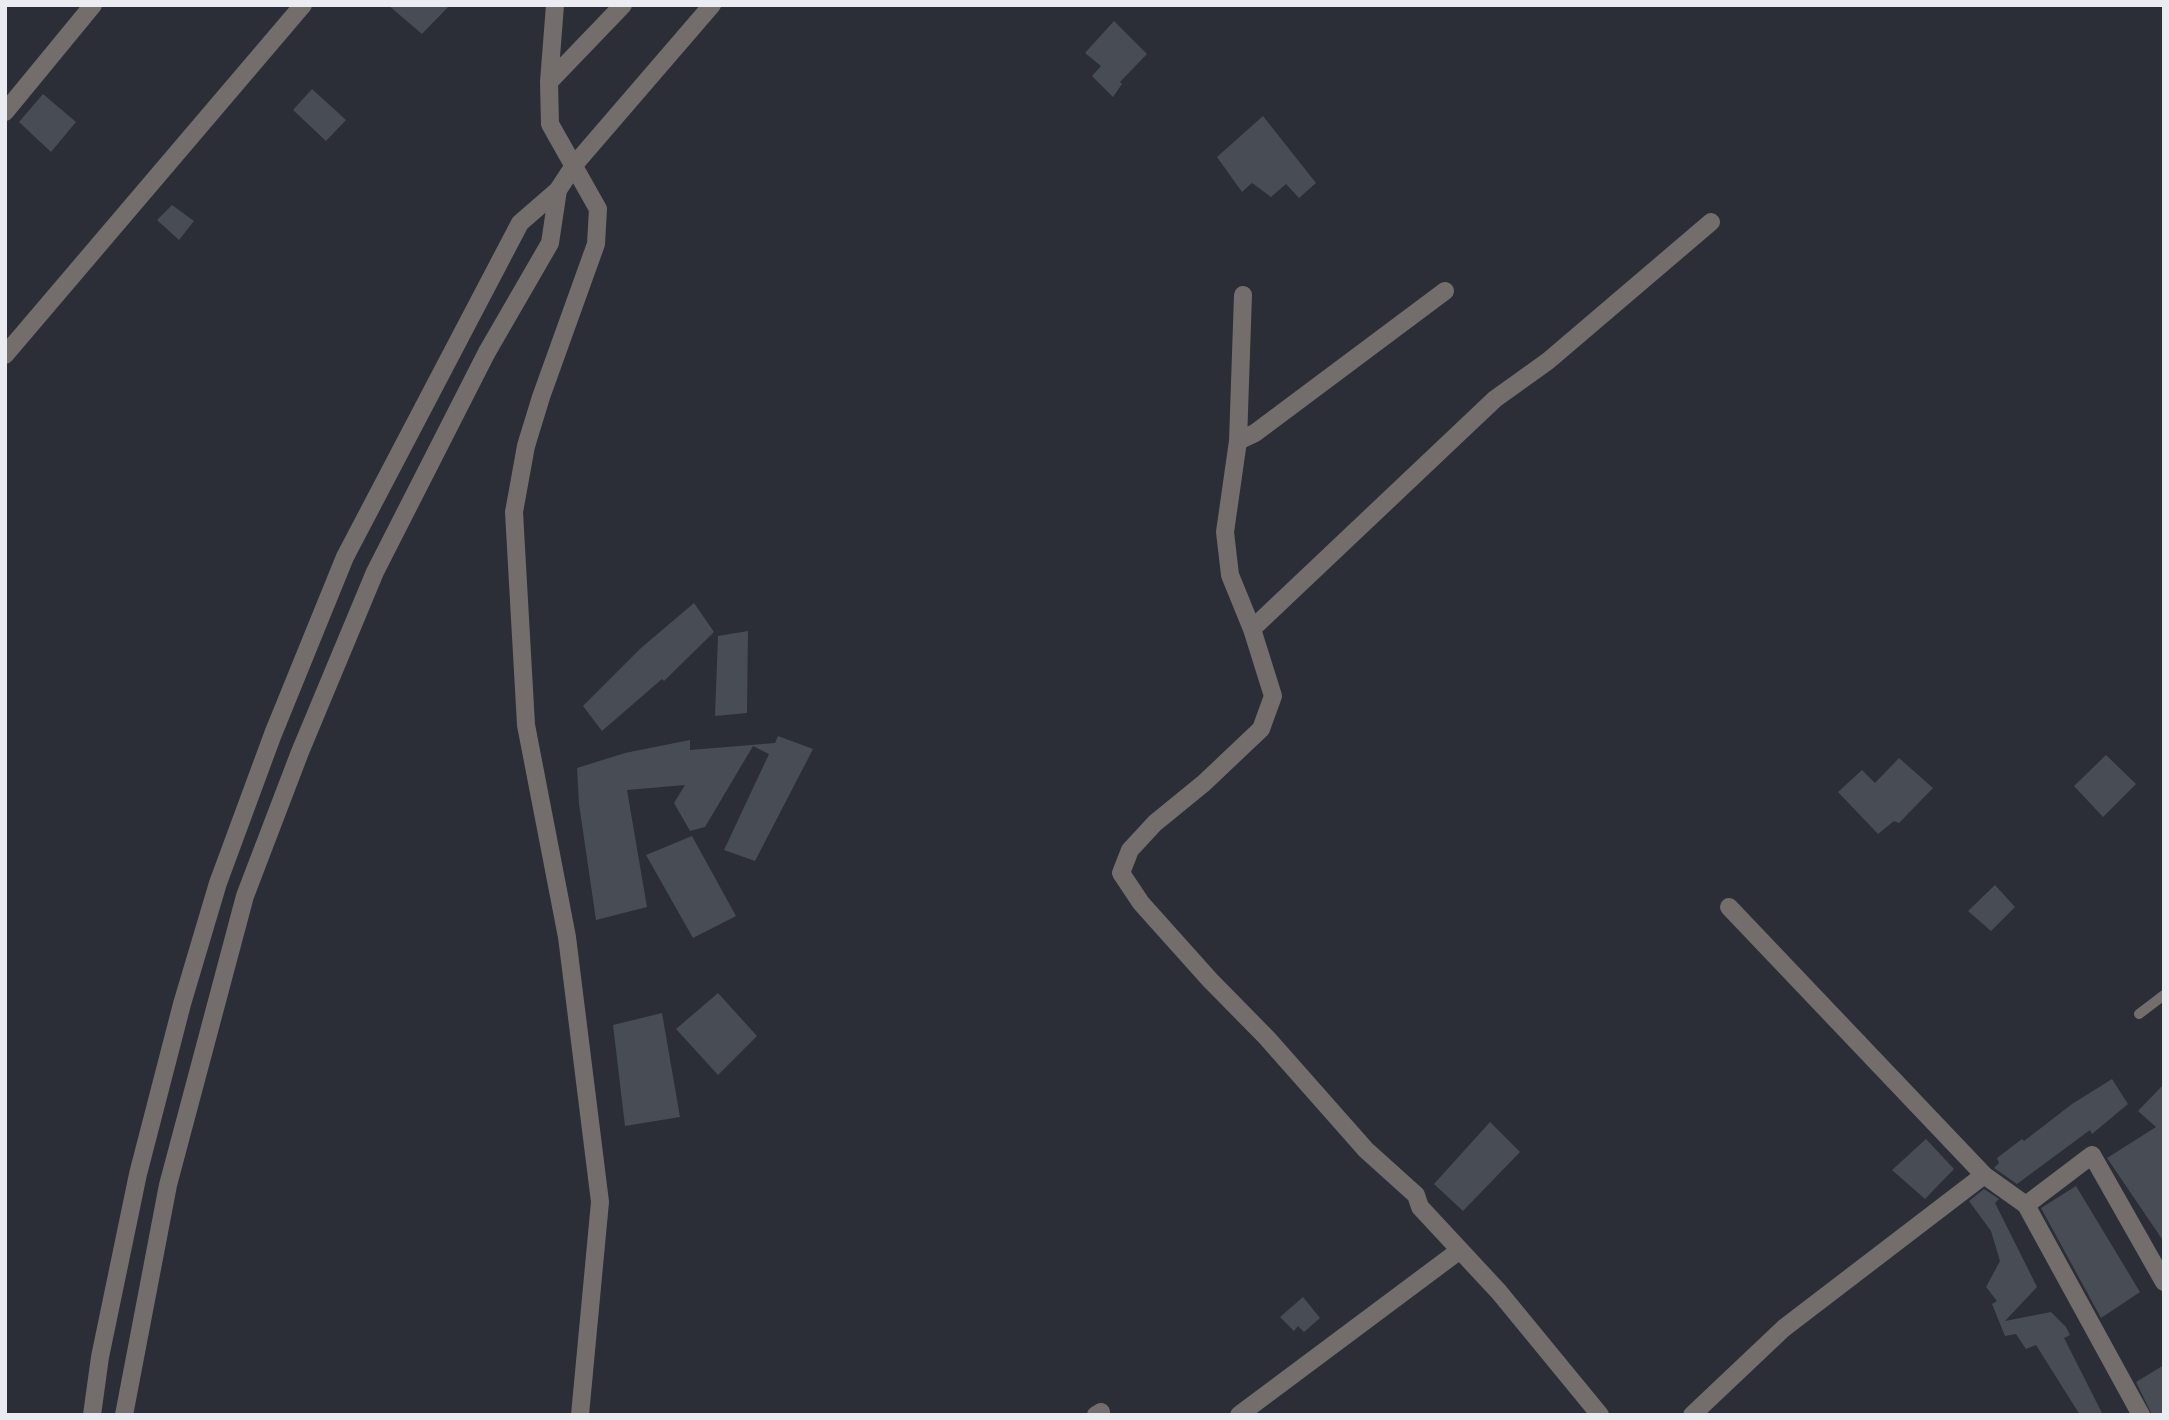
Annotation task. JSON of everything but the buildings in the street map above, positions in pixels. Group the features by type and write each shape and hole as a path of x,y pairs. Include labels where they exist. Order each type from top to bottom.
{"street":[{"path":"5,112 93,5"},
{"path":"5,355 303,5"},
{"path":"555,5 549,82 550,124 575,164 598,209 596,244 529,434 514,512 526,725 567,937 600,1202 580,1415"},
{"path":"549,82 623,5"},
{"path":"92,1415 100,1357 138,1174 182,1004 218,883 272,734 345,557 520,223 558,190 575,164 712,5"},
{"path":"124,1415 168,1185 245,895 300,752 376,572 487,352 550,243 558,190"},
{"path":"1252,629 1495,399 1548,361 1711,222"},
{"path":"1238,440 1255,433 1445,291"},
{"path":"1243,295 1238,440 1226,532 1230,575 1252,629 1273,696 1261,729 1204,783 1155,823 1130,850 1121,873 1141,903 1210,980 1267,1038 1366,1150 1416,1195 1420,1207 1499,1292 1600,1415"},
{"path":"1729,907 1984,1175 2026,1205 2141,1415"},
{"path":"2026,1205 2092,1155 2164,1282"},
{"path":"1692,1415 1784,1328 1984,1175"},
{"path":"1239,1415 1460,1250"}],"lane":[{"path":"2139,1014 2164,995"}]}
